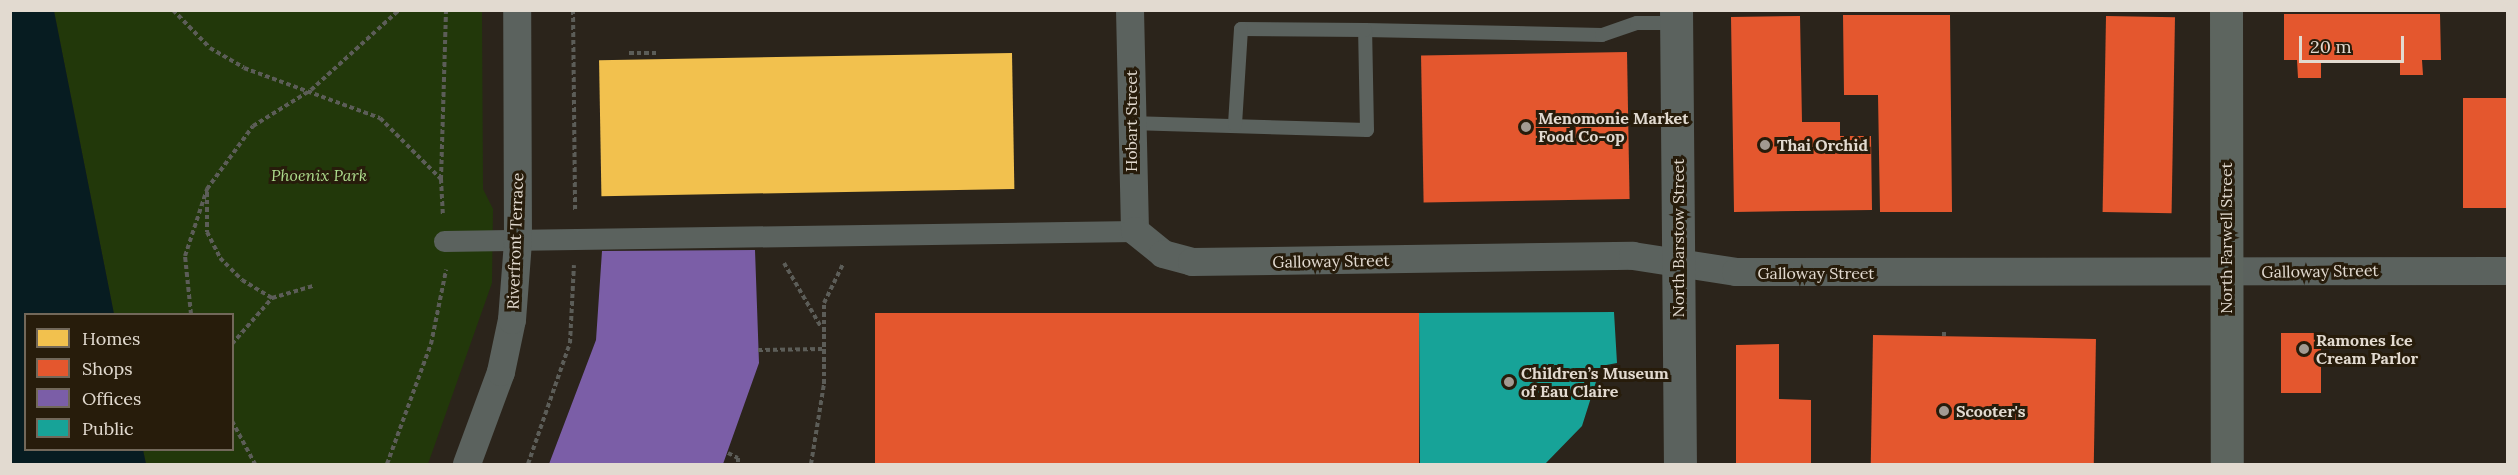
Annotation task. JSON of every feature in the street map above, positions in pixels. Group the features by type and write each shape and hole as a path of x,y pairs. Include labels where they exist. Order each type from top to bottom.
{"main road":[{"name":"North Farwell Street","path":"2226,10 2227,465"}],"street":[{"name":"Riverfront Terrace","path":"467,465 501,372 512,320 518,242 517,10"},
{"name":"Hobart Street","path":"1130,10 1135,231"},
{"name":"North Barstow Street","path":"1676,17 1680,465"},
{"path":"444,241 518,242 1135,231"},
{"name":"Galloway Street","path":"1135,231 1163,254 1192,262 1632,256 1736,272 2508,271"}],"lane":[{"path":"1235,125 1241,29 1602,35 1637,23 1676,17"},
{"path":"1131,123 1367,130 1365,30"}],"path":[{"path":"173,10 210,48 236,63 380,118 441,179"},
{"path":"191,313 185,256 207,189 254,126 311,90 399,10"},
{"path":"387,465 441,309 447,278 441,179 446,10"},
{"path":"629,53 656,53"},
{"path":"207,189 207,232 220,258 242,280 272,298"},
{"path":"769,237 822,327"},
{"path":"811,465 819,429 822,327 832,282 859,237"},
{"path":"234,342 272,298 313,286"},
{"path":"758,350 822,349"},
{"path":"234,425 255,465"},
{"path":"728,453 738,458 738,465"}],"green space":[{"name":"Phoenix Park","path":"54,11 482,11 483,189 493,209 492,283 428,464 146,464 143,451 234,451 234,313 114,313"}],"water":[{"path":"10,11 54,11 114,313 24,313 24,451 143,451 146,464 11,464"}],"building: Homes":[{"path":"1012,53 1014,189 601,196 599,60"}],"building: Shops":[{"path":"2284,14 2440,14 2441,60 2422,60 2423,75 2400,75 2400,60 2321,60 2321,78 2298,78 2297,60 2284,60"},
{"path":"1843,15 1950,15 1952,212 1880,212 1878,95 1844,95"},
{"path":"1800,16 1802,122 1840,122 1840,136 1871,136 1872,210 1734,212 1731,17"},
{"path":"2106,16 2175,17 2172,213 2103,212"},
{"name":"Menomonie Market Food Co-op","path":"1627,52 1630,199 1424,203 1421,56"},
{"path":"2463,98 2508,98 2508,208 2463,208"},
{"path":"875,313 1419,313 1419,464 875,464"},
{"path":"2281,333 2321,333 2321,393 2281,393"},
{"path":"1873,335 2096,339 2094,464 1871,464"},
{"path":"1779,344 1779,399 1811,400 1811,464 1736,464 1736,345"}],"building: Offices":[{"path":"755,250 759,363 723,464 549,464 596,340 602,251"}],"building: Public":[{"name":"Children’s Museum of Eau Claire","path":"1614,312 1617,363 1601,366 1582,426 1545,464 1420,464 1419,313"}],"place":[{"name":"Menomonie Market Food Co-op","path":"1526,127"},
{"name":"Thai Orchid","path":"1765,145"},
{"name":"Ramones Ice Cream Parlor","path":"2304,349"},
{"name":"Children’s Museum of Eau Claire","path":"1509,382"},
{"name":"Scooter's","path":"1944,411"}]}
